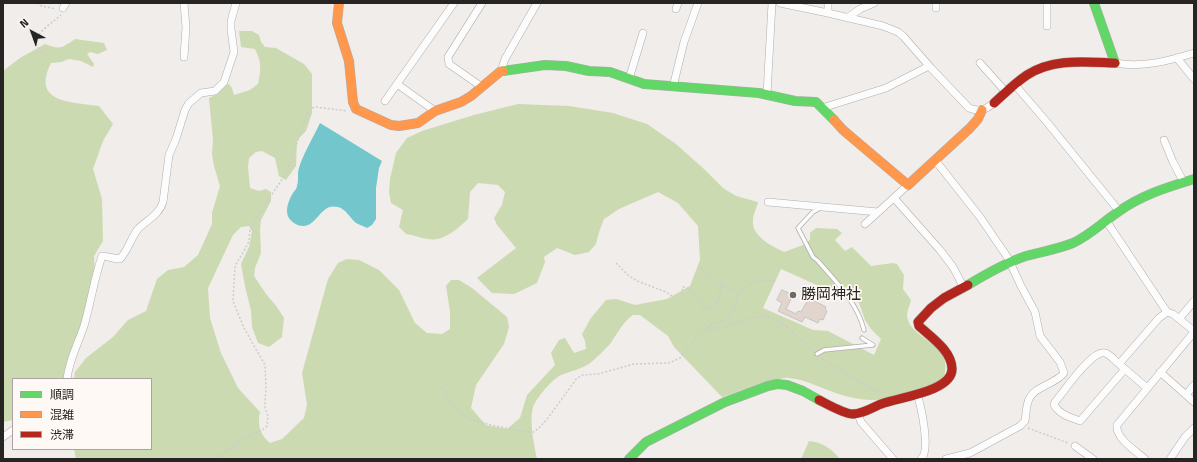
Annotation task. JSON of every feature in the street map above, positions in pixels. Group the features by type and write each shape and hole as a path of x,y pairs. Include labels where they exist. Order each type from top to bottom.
{"street":[{"path":"184,3 186,27 184,57"},
{"path":"67,378 72,356 82,333 89,309 93,286 102,256 120,259 125,254 138,229 161,208 169,155 189,103 201,93 214,91 224,82 234,52 231,21 236,3"},
{"path":"339,3 337,23 349,61 353,102 356,109 378,120 391,125 399,126 418,123 435,111 461,102 482,87 501,70 505,59 537,3"},
{"path":"482,3 448,57 449,64 482,87"},
{"path":"673,87 684,42 698,3"},
{"path":"767,94 772,3"},
{"path":"780,3 883,26 898,32 968,108 975,110 988,108 1015,85 1040,68 1051,65 1075,62 1144,65 1194,54"},
{"path":"828,3 828,13"},
{"path":"847,18 860,9 874,3"},
{"path":"1047,3 1047,26"},
{"path":"1094,3 1115,63"},
{"path":"385,101 452,4"},
{"path":"629,79 643,33"},
{"path":"1177,58 1194,79"},
{"path":"980,63 1006,92"},
{"path":"501,70 545,65 566,66 588,71 610,72 644,84 767,94 795,101 816,102 843,130 908,185"},
{"path":"822,108 886,88 929,66"},
{"path":"397,84 435,111"},
{"path":"1015,85 1119,211"},
{"path":"866,224 970,128 978,119 982,110"},
{"path":"1164,140 1183,181"},
{"path":"935,160 980,217 1008,258 1035,312 1040,336 1060,362 1064,373 1059,378 1037,390 1030,398 1026,421 1020,426 970,454 946,459"},
{"path":"629,459 646,442 725,402 773,385 787,385 845,413 858,414 941,385 950,377 952,370 951,362 943,348 922,330 918,322 931,308 944,298 964,288 989,272 1010,262 1044,250 1072,243 1090,234 1119,211 1162,189 1183,181 1194,179"},
{"path":"894,198 940,250 964,288"},
{"path":"768,202 878,212"},
{"path":"1106,222 1167,312 1171,312 1194,331 1117,425 1116,429 1121,438 1145,459"},
{"path":"1179,318 1194,301"},
{"path":"1147,388 1122,367 1107,353 1103,352 1092,358 1054,405 1062,415 1080,421 1122,367 1159,318 1167,312"},
{"path":"1160,372 1194,402"},
{"path":"1186,395 1194,385"},
{"path":"917,394 923,415 925,451 924,457 921,459"},
{"path":"858,414 861,422 893,459"},
{"path":"3,437 12,431"},
{"path":"1170,459 1192,433"},
{"path":"1075,446 1093,459"}],"lane":[{"path":"821,207 813,212 798,228 813,257 855,307 862,320 864,330"},
{"path":"817,354 824,350 873,345 862,338"}],"path":[{"path":"37,3 59,10 64,5"},
{"path":"48,57 36,45 35,42 38,36 64,12 64,5"},
{"path":"215,459 249,437 262,432 267,426 268,416 264,401 266,389 264,365 244,328 233,301 235,266 249,241 250,229 255,219 288,169 308,112 312,108 316,107 344,111 356,109"},
{"path":"616,263 628,275 637,281 666,292 678,300 681,298 683,287 686,287 705,308 709,308 719,301 721,284"},
{"path":"701,267 710,280 733,289 738,295"},
{"path":"441,387 463,416 472,420 527,432 534,432 548,418 577,378 583,375 598,374 634,364 669,363 680,358 694,340 714,322 722,321 729,317 734,310 738,295 750,282 755,280 777,281"},
{"path":"706,329 719,328 755,317 763,316 774,319 786,326 825,362 869,388 899,399"},
{"path":"1020,426 1075,446"}],"green space":[{"path":"239,31 252,31 259,35 261,42 265,47 276,48 304,64 312,74 312,113 306,131 297,140 296,166 286,180 279,176 275,158 262,151 256,152 249,158 248,167 250,188 259,191 266,189 271,192 271,201 261,220 261,253 255,268 254,276 284,318 282,337 269,347 258,343 252,327 251,311 241,264 249,247 252,231 249,226 241,227 233,235 208,288 210,318 221,353 238,388 260,412 260,429 270,443 282,439 304,418 307,405 302,373 328,279 338,263 347,259 359,260 379,270 399,290 415,323 427,333 442,334 450,329 450,311 446,286 451,280 459,280 472,288 507,317 509,327 504,344 476,385 471,408 486,425 507,429 520,418 527,395 555,365 551,353 559,340 565,338 574,353 586,349 582,334 591,318 606,300 616,299 635,305 667,299 690,286 700,260 698,226 678,203 658,192 619,209 604,219 596,244 589,252 575,255 557,248 544,257 545,262 537,283 514,294 492,293 477,278 516,248 497,225 494,218 502,205 505,192 498,185 478,183 470,192 468,219 455,231 445,237 439,239 425,239 406,234 399,227 403,210 391,203 389,192 390,179 396,153 407,138 422,131 474,115 518,104 569,106 613,113 647,124 676,144 723,188 736,196 758,202 753,218 753,226 755,231 763,240 784,252 803,245 810,240 810,233 816,228 837,229 842,233 835,240 845,251 852,247 871,266 893,263 897,264 904,275 903,289 911,300 907,313 909,323 914,330 936,347 942,354 945,362 944,376 935,384 926,388 892,398 877,400 850,397 805,381 788,378 783,378 722,397 674,347 668,336 640,315 633,315 623,325 610,344 595,359 584,367 559,376 537,399 532,413 532,433 537,459 76,459 74,450 152,450 152,378 74,378 75,372 86,358 113,337 128,320 146,311 157,279 168,270 184,267 198,255 212,224 212,213 220,186 212,154 213,140 209,98 229,84 234,95 250,90 258,84 260,66 259,58 255,49 241,47","holes":["781,269 828,290 833,290 839,287 849,289 859,303 865,320 871,329 881,339 874,355 828,331 813,330 763,308"]},
{"path":"75,39 104,43 107,50 98,54 90,52 87,54 94,64 93,67 81,61 69,59 51,63 46,76 46,86 50,93 57,98 66,101 99,106 113,124 103,141 93,169 102,199 103,241 94,256 95,277 86,328 67,366 63,378 12,378 12,420 3,422 3,71 20,58 45,44 54,47 61,47"},
{"path":"809,441 826,447 834,452 840,459 801,459"}],"water":[{"path":"320,123 382,161 379,168 376,188 376,219 372,225 367,228 356,223 341,208 333,206 325,210 312,223 305,226 296,224 288,217 287,209 291,197 297,187 298,170"}],"building":[{"path":"782,290 793,295 786,309 796,314 798,311 801,312 809,298 826,307 825,310 827,311 823,320 820,319 818,323 805,317 802,322 778,311 782,303 777,300"}],"traffic: fast":[{"path":"1094,3 1115,63"},
{"path":"503,71 545,65 566,66 589,71 610,72 644,84 759,93 795,101 816,102 834,120"},
{"path":"968,285 996,269 1018,259 1073,243 1127,206 1145,196 1194,179"},
{"path":"629,459 646,442 725,402 768,386 777,384 787,385 803,391 819,400"}],"traffic: slow":[{"path":"339,3 337,23 349,61 353,102 356,109 391,125 399,126 418,123 435,111 461,102 471,96 501,71 503,71"},
{"path":"834,120 843,130 908,185 970,128 978,119 982,110"}],"traffic: jam":[{"path":"994,103 1027,75 1048,66 1070,62 1115,63"},
{"path":"819,400 849,414 857,414 884,403 924,392 944,383 950,377 952,369 949,356 945,350 919,326 918,322 931,308 944,298 968,285"}],"place":[{"name":"勝岡神社","path":"793,295"}]}
